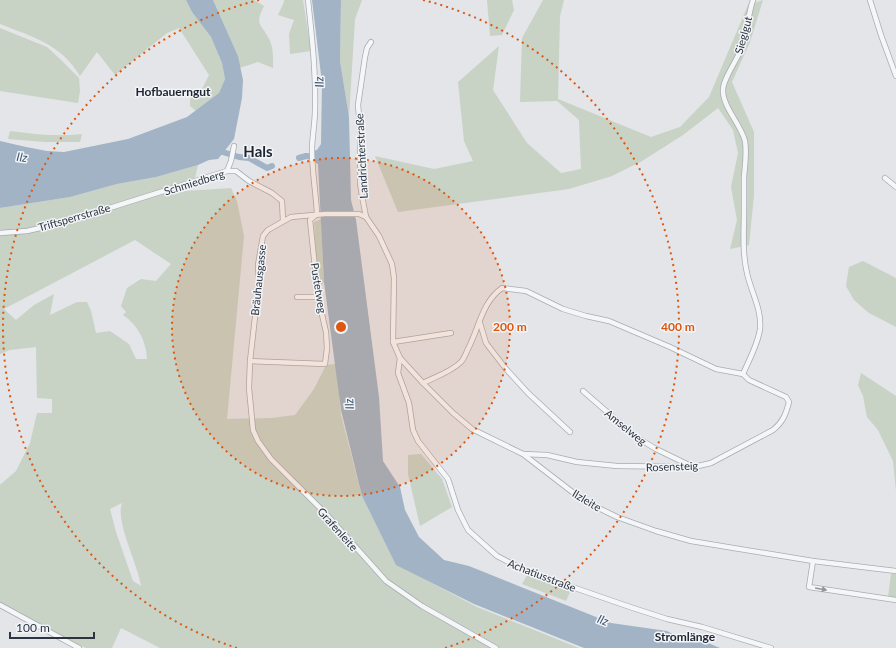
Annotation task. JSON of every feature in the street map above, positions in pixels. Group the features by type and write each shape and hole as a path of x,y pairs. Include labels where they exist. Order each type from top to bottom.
{"street":[{"path":"308,0 312,33 315,83 312,162 317,214"},
{"name":"Sieglgut","path":"743,374 757,341 760,329 760,315 747,273 744,255 743,238 746,150 744,139 725,99 723,91 724,82 742,47 753,0"},
{"path":"870,0 881,36 896,76"},
{"name":"Landrichterstraße","path":"371,42 367,48 365,57 358,105 360,128 360,183 366,217 379,236 392,264 394,284 393,342 400,358"},
{"path":"227,171 234,146"},
{"name":"Schmiedberg","path":"146,196 227,171 236,171 272,193 282,201 283,221"},
{"path":"885,178 896,187"},
{"name":"Triftsperrstraße","path":"0,233 27,231 62,222 146,196"},
{"name":"Bräuhausgasse","path":"250,361 259,282 258,265 263,236 268,230 291,217 317,214 358,214 366,217"},
{"name":"Pustetweg","path":"250,361 326,364 326,332 318,297 310,220 317,214"},
{"path":"423,383 445,373 460,363 471,345 486,305 495,293 502,288 526,291 563,308 586,316 609,321 670,347 716,369 743,374"},
{"path":"297,297 318,297"},
{"path":"480,322 486,343 506,369 528,393 570,432"},
{"path":"393,342 452,333"},
{"name":"Ilzleite","path":"400,358 453,413 472,429 523,454 584,501 617,517 656,531 691,540 813,561 896,571"},
{"name":"Achatiusstraße","path":"400,358 398,373 409,403 413,430 418,441 448,479 458,510 468,530 497,556 526,571 667,619 702,627 771,648"},
{"name":"Grafenleite","path":"250,361 249,388 253,430 258,441 271,459 327,515 386,581 422,606 496,648"},
{"name":"Rosensteig","path":"523,454 547,455 577,462 617,466 694,467 711,464 773,430 785,417 789,402 786,397 748,380 743,374"},
{"name":"Amselweg","path":"583,391 636,437 670,456 694,467"},
{"path":"813,561 809,587 896,600"},
{"path":"0,606 79,648"}],"shaded area":[{"path":"0,0 186,0 192,12 211,37 222,63 225,79 219,93 196,111 190,106 192,96 202,89 209,75 179,28 167,33 115,75 97,52 80,76 64,56 55,49 35,38 0,24"},
{"path":"213,0 254,0 264,6 259,20 271,45 273,52 273,68 258,62 239,68 238,56"},
{"path":"284,0 303,0 311,51 290,54 289,34 294,20 278,15"},
{"path":"341,0 362,0 355,19 349,117 340,61"},
{"path":"487,0 512,0 514,10 502,35 490,36"},
{"path":"543,0 564,0 560,16 558,99 651,137 680,127 709,97 748,5 763,0 750,42 732,82 754,132 754,195 749,245 730,249 737,220 731,187 738,153 733,130 718,108 683,135 642,161 612,176 569,189 398,212 375,156 434,169 473,161 464,141 458,82 499,46 493,90 527,143 561,173 581,169 579,120 557,101 520,102 522,38"},
{"path":"0,28 47,47 60,59 79,78 80,91 78,103 0,91"},
{"path":"10,131 55,135 82,134 80,142 45,142 8,139"},
{"path":"198,165 195,178 184,181 185,191 231,188 237,201 244,236 227,419 272,418 295,415 314,389 326,365 336,364 341,415 362,496 396,564 477,607 579,648 160,648 121,628 112,648 86,648 0,604 0,484 16,471 30,443 37,413 52,413 52,399 37,398 36,347 10,350 0,354 0,208 70,197 117,184 156,177","holes":["135,240 171,264 156,281 141,279 127,288 121,306 126,312 123,315 133,324 143,340 147,359 136,359 129,344 110,331 96,333 91,311 87,302 77,302 50,315 54,294 34,305 16,320 4,309","122,503 121,511 124,532 141,586 133,581 116,532 110,509"]},
{"path":"321,219 324,282 318,289 314,222"},
{"path":"863,261 896,278 896,327 869,313 854,300 846,286 849,267"},
{"path":"861,373 896,396 896,491 893,461 878,430 867,417 863,396 858,385"},
{"path":"421,454 442,479 452,507 420,526 408,474 408,455"},
{"path":"528,574 571,590 566,601 522,584"},
{"path":"891,574 896,574 896,598 888,597"}],"water":[{"name":"Ilz","path":"186,0 213,0 238,56 243,80 242,98 234,139 218,159 209,160 198,165 156,177 117,184 70,197 0,208 0,141 47,151 64,152 128,139 187,117 219,93 225,79 222,63 211,37 192,12"},
{"name":"Ilz","path":"312,0 341,0 340,61 349,117 351,200 356,220 379,397 383,461 400,487 405,510 419,537 444,560 469,566 611,623 667,631 682,639 694,637 720,648 584,648 474,604 396,565 362,496 341,410 324,282 318,164 313,161 313,151 317,150 321,144 322,83"}],"waterway":[{"path":"216,150 239,157 249,158 267,168 272,166"},
{"path":"299,158 306,156 317,157"}],"district":[{"name":"Hofbauerngut","path":"173,91"},
{"name":"Hals","path":"258,151"},
{"name":"Stromlänge","path":"685,636"}]}
